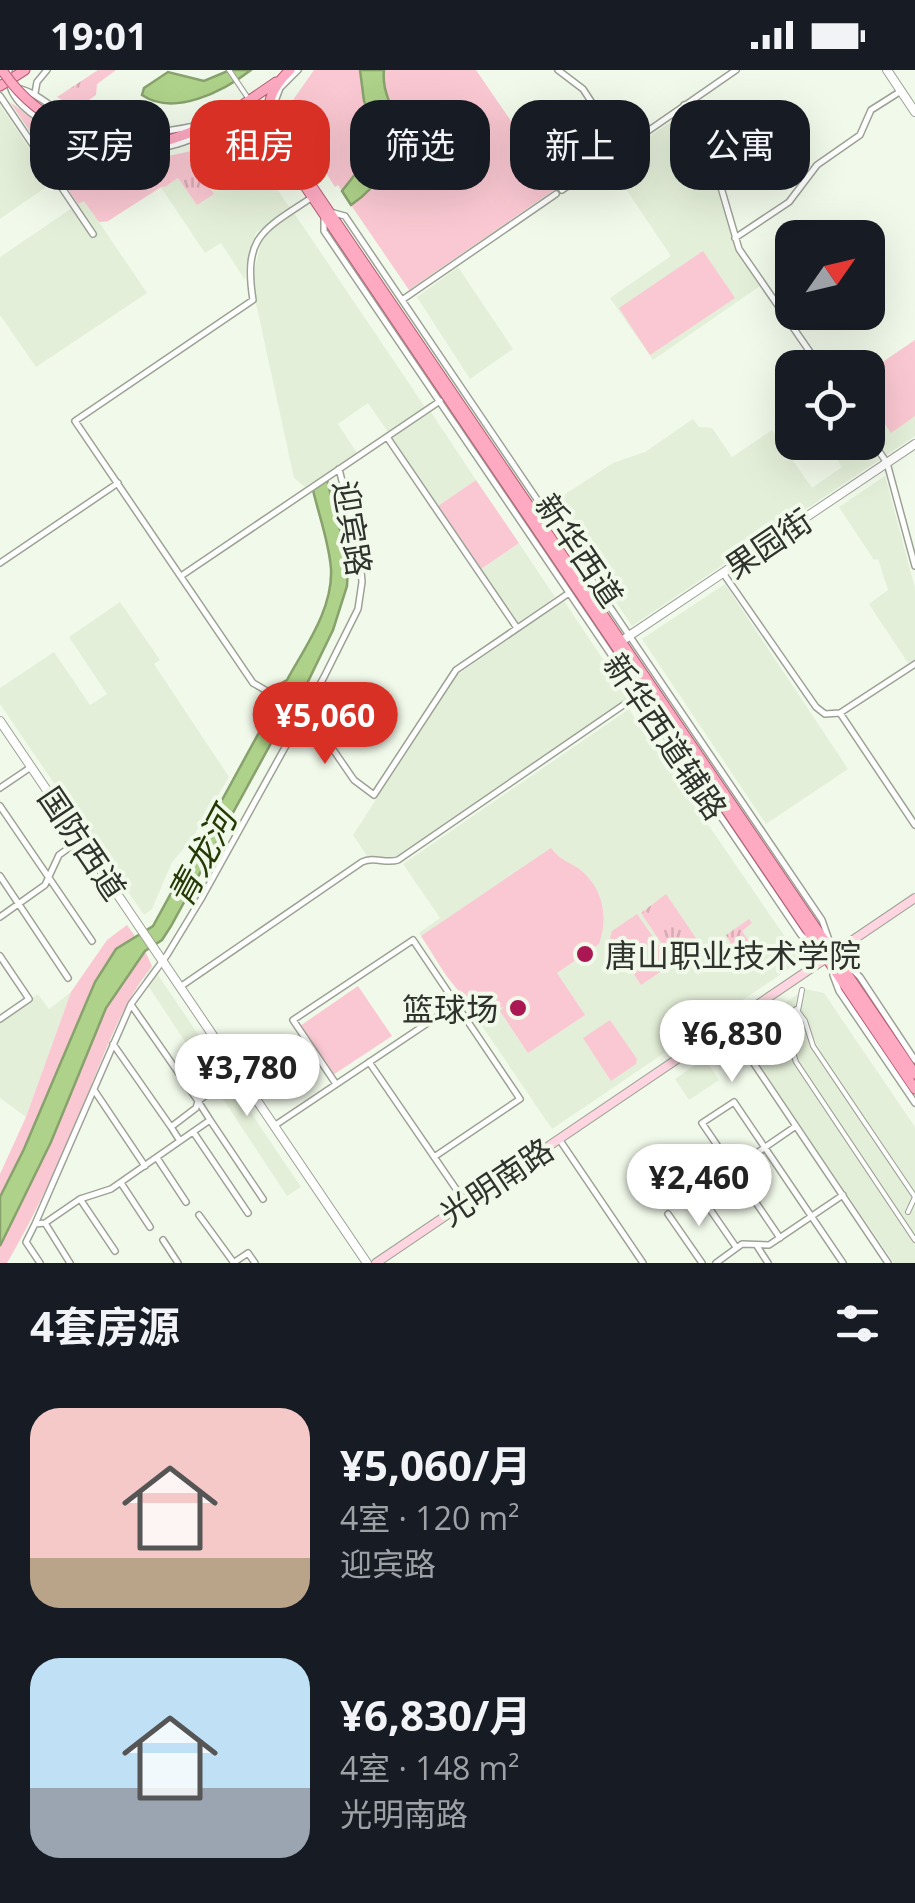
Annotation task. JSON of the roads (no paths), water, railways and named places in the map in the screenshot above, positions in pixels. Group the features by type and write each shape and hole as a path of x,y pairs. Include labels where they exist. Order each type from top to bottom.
{"main road":[{"name":"新华西道","path":"3,70 24,98 76,131 126,142 164,140 190,132"},
{"path":"6,87 24,70"},
{"path":"247,100 286,72"},
{"name":"新华西道","path":"271,100 286,72"},
{"name":"新华西道","path":"306,190 327,214 366,279 915,1074"},
{"name":"新华西道","path":"311,190 625,639 915,1089"},
{"name":"光明南路","path":"376,1263 915,898"}],"street":[{"path":"3,70 6,87 30,108"},
{"path":"35,94 36,82 46,70"},
{"path":"230,70 248,98"},
{"path":"274,100 298,70"},
{"path":"558,70 583,89 590,100"},
{"path":"693,100 736,70"},
{"path":"886,70 915,112"},
{"path":"6,87 35,94 72,119 95,128 141,133 190,127"},
{"path":"6,87 0,96 30,142"},
{"path":"735,238 789,202 813,168 860,134 871,110 901,91"},
{"path":"62,190 93,234"},
{"path":"402,300 562,190"},
{"path":"721,190 735,238 809,350"},
{"path":"311,198 268,225 257,239 251,269 253,300 75,421 253,683 301,709 354,780 374,795 456,670 568,593"},
{"name":"新华西道辅路","path":"625,639 345,216 327,214 324,231 801,934 860,977 915,1060"},
{"path":"351,272 366,279"},
{"name":"迎宾路","path":"35,1224 132,1004 163,957 350,626 362,596 359,548 336,471 440,401"},
{"path":"386,437 517,628"},
{"name":"果园街","path":"625,639 915,444"},
{"path":"885,460 915,566"},
{"path":"181,576 336,471"},
{"path":"0,563 118,483"},
{"path":"723,574 819,711 840,713 915,664"},
{"path":"180,986 362,862 398,860 638,696"},
{"path":"840,713 915,825"},
{"name":"国防西道","path":"0,721 163,957 366,1263"},
{"path":"0,788 31,767"},
{"path":"0,806 92,942"},
{"path":"0,917 50,879 59,855 80,840"},
{"path":"0,876 68,978"},
{"path":"336,1084 293,1020 413,940 520,1099 434,1158"},
{"path":"0,956 30,999 0,1019"},
{"name":"新华西道辅路","path":"830,956 840,991 915,1103"},
{"path":"802,990 790,1047 796,1062 915,1240"},
{"path":"132,1004 263,1199"},
{"path":"274,1126 456,1004"},
{"path":"796,1009 805,1020 813,1046 915,1196 912,1212 899,1218"},
{"path":"728,1024 887,1262"},
{"path":"114,1044 180,1141"},
{"path":"369,1062 465,1202"},
{"path":"170,1127 196,1108 198,1101 238,1074"},
{"path":"94,1090 146,1166"},
{"path":"780,1238 702,1123 734,1102 843,1263"},
{"path":"40,1263 26,1242 35,1224 45,1223 80,1199 94,1197 121,1182 210,1120"},
{"path":"716,1180 796,1126"},
{"path":"194,1133 248,1212"},
{"path":"559,1138 644,1263"},
{"path":"157,1158 186,1202"},
{"path":"121,1182 150,1227"},
{"path":"720,1262 747,1244 769,1245 843,1195"},
{"path":"80,1199 115,1250"},
{"path":"706,1202 736,1248"},
{"path":"668,1214 702,1263"},
{"path":"200,1215 234,1263 248,1253 255,1263"},
{"path":"45,1223 70,1263"},
{"path":"163,1240 178,1263"},
{"path":"757,1246 768,1263"}],"water":[{"path":"230,70 251,70 198,99 170,103 142,95 144,88 168,72 204,81"},
{"path":"360,70 384,70 389,100 364,100"},
{"path":"350,181 350,190 369,190 351,205 342,191"},
{"name":"青龙河","path":"327,480 348,567 347,586 333,630 300,698 287,714 171,926 162,940 145,951 106,1008 51,1142 0,1246 0,1197 95,982 116,949 153,926 274,705 272,697 287,680 323,613 331,569 313,490"}],"place":[{"name":"唐山职业技术学院","path":"585,954"},
{"name":"篮球场","path":"518,1008"}]}
